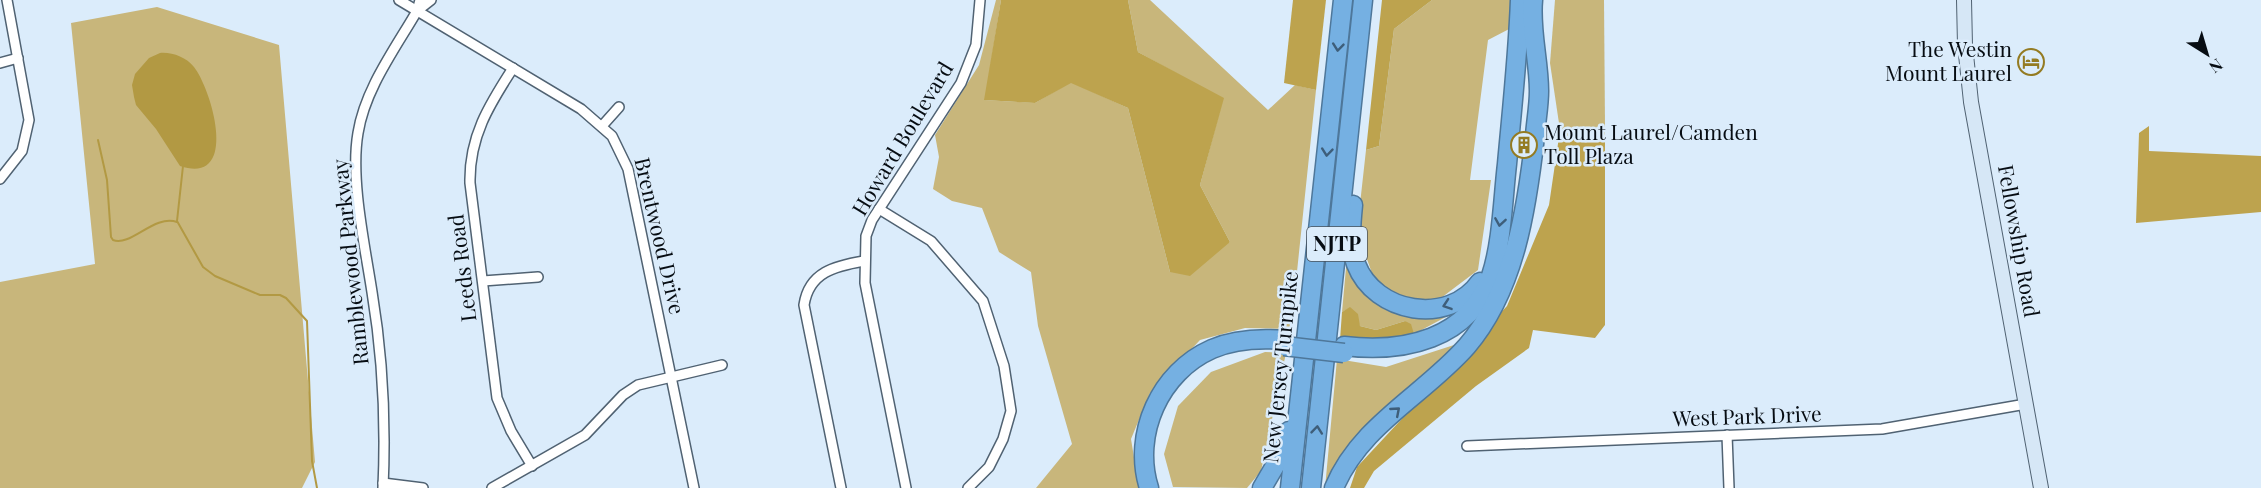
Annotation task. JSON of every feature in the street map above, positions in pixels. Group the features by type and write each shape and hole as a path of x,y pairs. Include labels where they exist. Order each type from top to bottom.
{"highway":[{"name":"New Jersey Turnpike","path":"1290,488 1343,0"},
{"name":"New Jersey Turnpike","path":"1311,488 1363,0"},
{"path":"1149,488 1144,463 1147,431 1157,401 1176,374 1194,360 1223,345 1255,339 1344,350 1405,346 1446,332 1462,318 1483,293 1527,200 1534,146 1539,92 1527,51 1520,0"},
{"path":"1527,0 1527,51"},
{"path":"1334,488 1349,459 1366,438 1446,368 1478,333 1503,286 1505,247 1533,0"},
{"path":"1527,51 1544,0"},
{"path":"1360,31 1360,93 1351,240 1356,265 1363,279 1381,296 1395,304 1413,309 1437,309 1458,301 1478,286 1505,247"},
{"path":"1262,488 1279,459 1290,425 1305,299 1312,282"},
{"path":"1160,488 1152,462 1155,429 1167,399 1182,380 1200,364 1219,354 1249,346 1284,343"}],"street":[{"path":"0,179 17,160 28,131 28,110 7,0"},
{"name":"Brentwood Drive","path":"399,0 581,109 602,126 620,147 628,169 694,488"},
{"name":"Ramblewood Parkway","path":"383,485 386,422 373,295 360,215 357,134 370,93 417,11 420,0"},
{"name":"Ramblewood Parkway","path":"417,11 431,0"},
{"name":"Howard Boulevard","path":"906,488 865,283 866,236 879,209 961,83 976,45 980,0"},
{"name":"Fellowship Road","path":"1964,0 1965,45 1971,102 2042,488"},
{"path":"0,63 18,58"},
{"name":"Leeds Road","path":"513,68 481,120 470,160 499,407 532,466"},
{"path":"602,126 619,107"},
{"path":"879,209 931,241 983,301 1004,366 1011,411 1003,439 989,467 968,488"},
{"path":"841,488 804,304 806,292 813,279 839,265 864,261"},
{"path":"483,281 538,277"},
{"path":"492,488 585,435 631,390 671,376 722,365"},
{"name":"West Park Drive","path":"1467,446 1882,429 2026,404"},
{"path":"1727,435 1729,488"},
{"path":"383,485 423,488"}],"shaded area":[{"path":"996,0 1001,0 985,100 1035,103 1071,82 1128,108 1170,272 1230,242 1200,185 1223,99 1138,52 1128,0 1150,0 1268,110 1295,85 1316,90 1291,329 1245,328 1200,340 1150,393 1131,439 1139,488 1036,488 1072,444 1038,326 1031,272 999,252 982,208 952,201 933,189 939,157 935,135 979,65"},
{"path":"1001,0 1128,0 1138,52 1224,98 1200,185 1230,242 1190,276 1170,272 1128,108 1071,83 1035,103 984,100"},
{"path":"1293,0 1326,0 1316,90 1284,83"},
{"path":"1382,0 1432,0 1394,29 1379,146 1366,150"},
{"path":"1432,0 1510,0 1513,27 1488,40 1470,180 1491,180 1478,270 1437,301 1396,301 1373,276 1357,231 1366,150 1379,146 1394,29"},
{"path":"1555,0 1604,0 1605,126 1560,130 1550,63"},
{"path":"157,7 279,45 315,462 302,488 0,488 0,282 95,264 71,23"},
{"path":"160,53 179,56 191,63 208,95 216,133 216,150 210,162 199,168 180,166 156,129 136,105 132,85 135,74 149,58"},
{"path":"1605,126 1605,325 1595,338 1533,330 1529,348 1476,386 1374,471 1364,488 1350,488 1357,467 1507,306 1549,205 1560,130"},
{"path":"2149,126 2149,151 2261,156 2261,212 2136,223 2139,133"},
{"path":"1347,257 1367,295 1379,306 1389,311 1412,315 1457,311 1414,334 1405,321 1376,330 1360,326 1350,308 1342,312"},
{"path":"1350,307 1358,314 1360,326 1376,330 1405,321 1411,324 1414,334 1398,339 1340,340 1342,312"},
{"path":"1454,345 1325,488 1337,359 1386,367"},
{"path":"1265,352 1286,353 1261,471 1247,488 1173,487 1164,454 1178,406 1211,372"}],"waterway":[{"path":"98,140 107,180 113,240 127,239 160,222 177,222"},
{"path":"183,166 177,221 203,267 215,276 260,295 280,295 286,298 307,321 312,461 317,488"}],"place":[{"name":"The Westin Mount Laurel","path":"2031,62"},
{"name":"Mount Laurel/Camden Toll Plaza","path":"1524,145"}]}
